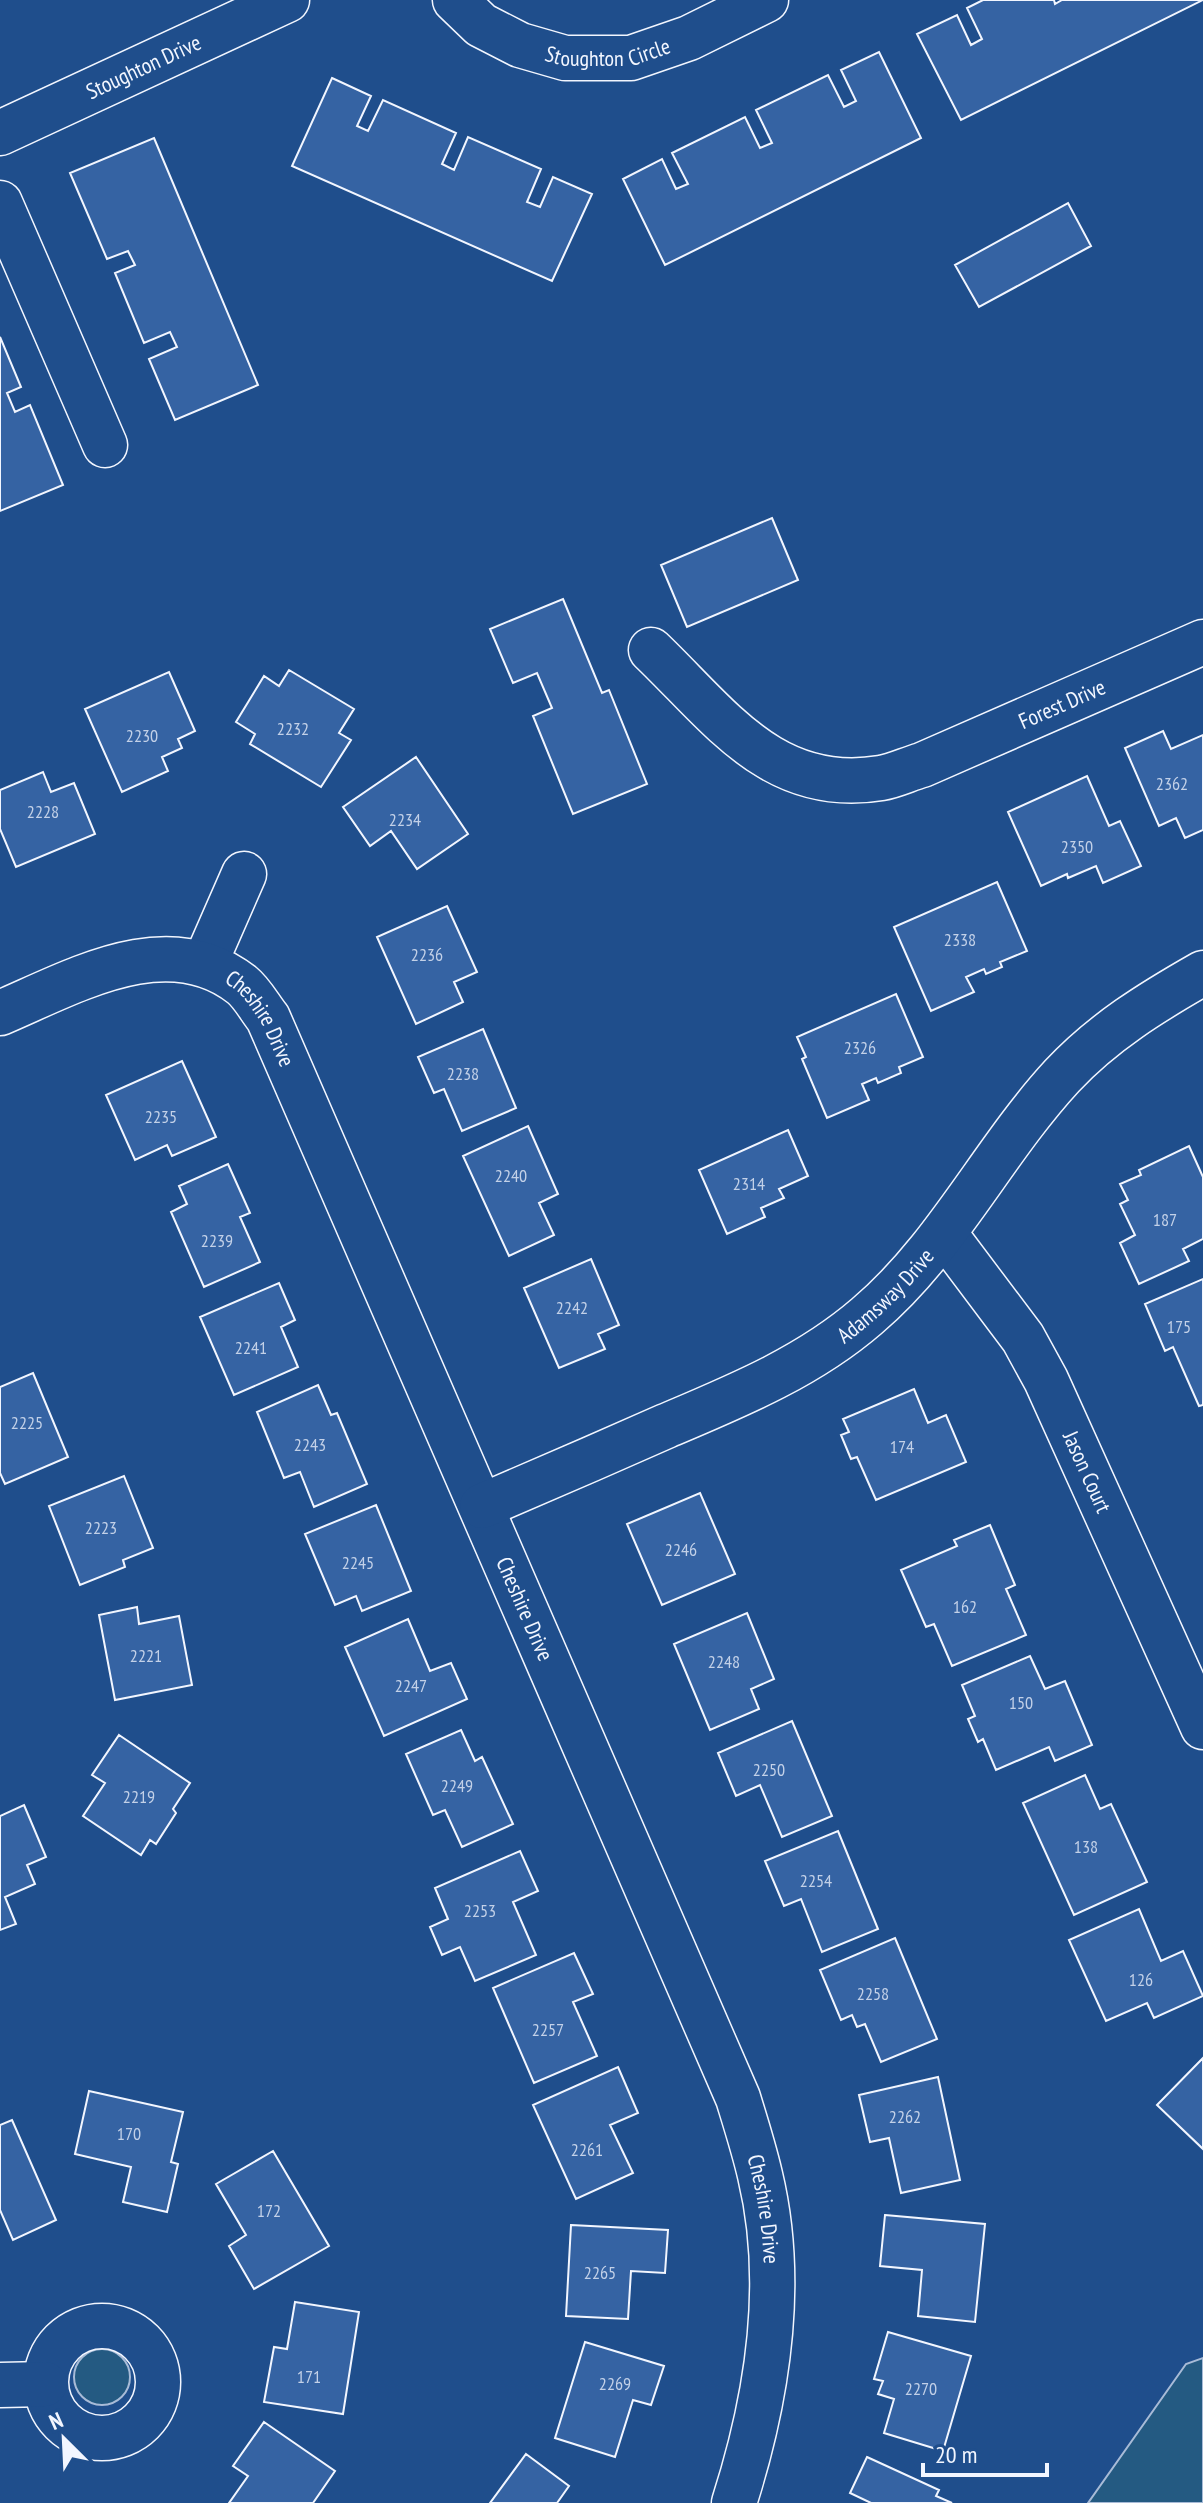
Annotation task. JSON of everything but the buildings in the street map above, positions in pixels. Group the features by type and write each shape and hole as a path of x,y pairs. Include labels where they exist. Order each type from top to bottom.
{"street":[{"name":"Stoughton Drive","path":"0,133 287,0"},
{"name":"Stoughton Circle","path":"455,0 481,25 520,45 565,58 631,58 689,38 766,0"},
{"path":"0,203 105,445"},
{"name":"Forest Drive","path":"651,650 725,725 765,757 806,776 842,782 883,778 922,765 1203,642"},
{"path":"205,963 244,874"},
{"name":"Cheshire Drive","path":"0,1013 81,978 135,961 168,958 205,963 244,986 268,1018 738,2098 761,2176 768,2220 772,2286 767,2361 734,2503"},
{"name":"Adamsway Drive","path":"482,1506 749,1390 827,1347 899,1286 944,1233 1062,1076 1139,1010 1203,973"},
{"name":"Jason Court","path":"944,1233 1023,1338 1046,1380 1203,1727"},
{"path":"0,2385 45,2384"}],"shaded area":[{"path":"102,2349 122,2357 130,2377 122,2397 102,2405 82,2397 74,2377 82,2357"},
{"path":"1203,2358 1203,2503 1088,2503 1186,2364"}]}
